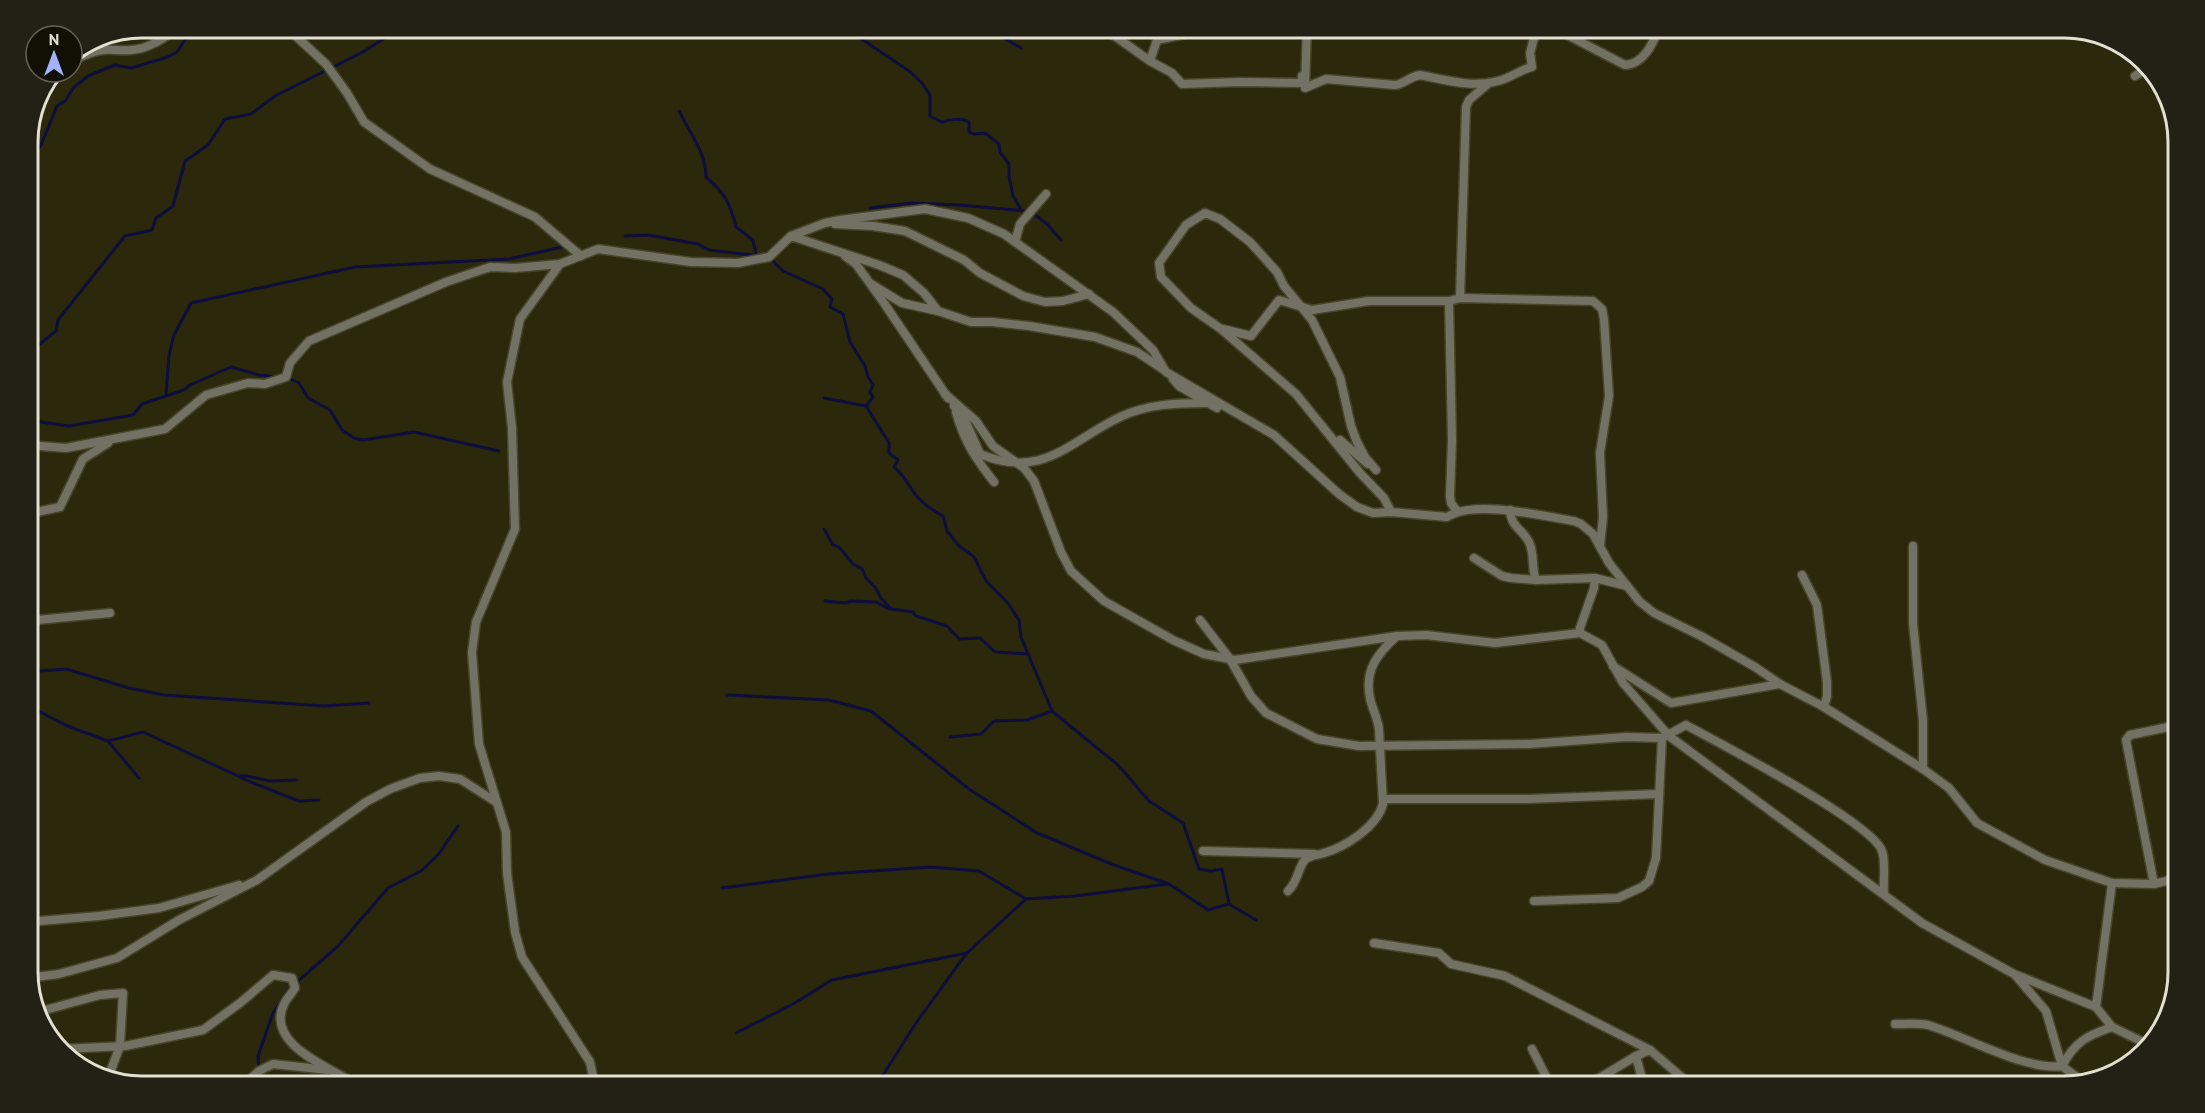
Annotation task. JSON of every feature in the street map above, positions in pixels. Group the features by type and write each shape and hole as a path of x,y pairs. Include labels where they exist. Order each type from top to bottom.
{"street":[{"path":"84,56 94,51 145,48 163,38"},
{"path":"298,38 326,64 364,122 430,169 535,217 581,256"},
{"path":"1118,38 1172,73 1182,84 1302,83 1304,38"},
{"path":"1150,61 1157,40 1164,38"},
{"path":"1305,38 1305,88 1326,79 1395,85 1419,75 1453,81 1489,83 1501,81 1520,69 1532,67 1530,53 1534,38"},
{"path":"1573,38 1625,65 1639,62 1654,38"},
{"path":"2134,76 2141,72"},
{"path":"1460,298 1466,107 1467,102 1489,83"},
{"path":"1015,242 1020,224 1046,195"},
{"path":"38,446 66,448 165,429 206,395 248,383 265,384 286,377 290,363 309,341 446,282 490,267 514,268 560,264 598,249 691,262 738,263 769,257 791,236 825,223 925,209 968,218 1004,234 1113,312 1154,351 1166,372 1179,386 1207,403 1274,435"},
{"path":"1325,429 1336,436 1359,459 1376,470 1365,457 1357,442 1351,426 1345,392 1332,359 1312,320 1284,286 1277,272 1250,242 1220,219 1204,213 1186,225 1158,263 1161,277 1191,309 1221,329 1296,394 1360,473 1384,498 1391,512"},
{"path":"825,223 905,231 964,260 980,273 1023,296 1045,302 1063,301 1089,294"},
{"path":"791,236 903,275 924,293 938,311"},
{"path":"838,251 855,264 871,284 965,420 980,454 992,459 1026,464 1064,450 1121,416 1163,405 1207,403"},
{"path":"560,264 520,319 507,382 512,428 515,529 476,621 472,651 479,744 506,832 515,932 522,957 590,1062 594,1076"},
{"path":"871,284 902,303 938,311 971,322 1020,325 1095,337 1137,352 1166,372 1274,435 1339,494 1357,507 1373,513 1391,512 1447,517 1456,511 1510,510 1574,521 1590,530 1609,563 1640,601 1654,613 1701,636 1780,684 1824,707 1923,769 1949,788 1977,823 2045,860 2112,883 2154,884 2168,881"},
{"path":"1221,329 1251,336 1279,300 1312,310 1369,301 1449,301 1460,298 1593,301 1602,309 1604,319 1609,396 1600,453 1603,517 1600,546"},
{"path":"1449,301 1452,440 1450,496 1456,511"},
{"path":"945,394 976,421 993,446 1019,464 1034,481 1061,552 1071,571 1104,601 1173,640 1204,654 1235,660 1396,636 1426,635 1495,643 1580,633 1599,642 1623,683 1665,737 1884,893 1922,923 2014,974 2096,1007 2112,1027 2141,1041"},
{"path":"954,406 962,433 972,454 994,482"},
{"path":"38,512 60,507 83,459 101,446 122,437"},
{"path":"1510,510 1512,523 1524,534 1532,548 1532,567 1536,580"},
{"path":"1913,546 1913,623 1923,721 1923,769"},
{"path":"1474,558 1502,576 1536,580 1595,578 1628,587"},
{"path":"1802,575 1817,605 1827,682 1824,707"},
{"path":"1580,633 1595,578"},
{"path":"38,620 110,613"},
{"path":"1200,620 1230,659 1251,696 1266,714 1317,739 1338,744 1380,746 1529,744 1626,737 1665,737 1686,724 1786,780 1865,831 1882,851 1884,893"},
{"path":"1288,891 1298,877 1303,861 1363,833 1381,812 1383,799 1378,717 1370,699 1372,664 1378,654 1396,636"},
{"path":"1611,664 1671,703 1780,684"},
{"path":"2154,884 2126,740 2130,735 2168,727"},
{"path":"1534,901 1618,898 1642,887 1649,881 1656,858 1665,737"},
{"path":"38,977 59,974 117,958 179,920 257,880 366,802 390,789 420,778 440,776 459,779 496,802"},
{"path":"1383,799 1527,799 1659,794"},
{"path":"1203,851 1321,854"},
{"path":"38,921 159,908 257,880"},
{"path":"2096,1007 2112,883"},
{"path":"1374,943 1439,953 1451,963 1505,976 1650,1050 1680,1076"},
{"path":"2014,974 2046,1011 2062,1066 2074,1075"},
{"path":"72,1049 120,1046 203,1030 240,1004 273,975 292,978 295,988 284,1004 282,1014 282,1027 288,1040 299,1050 340,1076"},
{"path":"45,1010 100,995 123,993 120,1046 111,1071"},
{"path":"1895,1024 1925,1025 2027,1062 2054,1067 2062,1066"},
{"path":"2062,1066 2071,1049 2089,1035 2112,1027"},
{"path":"1532,1049 1546,1076"},
{"path":"1603,1076 1650,1050"},
{"path":"1636,1056 1641,1076"},
{"path":"254,1076 273,1064 330,1070"}],"waterway":[{"path":"38,150 57,106 65,101 74,87 88,76 115,65 131,68 168,57 177,52 187,38"},
{"path":"38,345 56,331 58,320 125,236 152,230 156,218 173,206 185,161 208,145 225,119 251,114 275,96 363,52 385,38"},
{"path":"860,38 909,71 922,83 930,95 930,116 942,122 956,119 969,122 969,132 985,133 999,144 1000,152 1009,164 1013,196 1021,210"},
{"path":"1004,38 1021,48"},
{"path":"679,111 700,151 706,177 726,199 736,227 753,240 756,254"},
{"path":"870,208 912,203 1026,211"},
{"path":"1035,215 1047,224 1061,240"},
{"path":"625,236 648,235 698,244 709,250 760,256"},
{"path":"166,396 169,355 174,335 191,303 355,267 509,259 562,247"},
{"path":"770,258 783,271 823,289 832,299 830,307 843,314 850,342 865,366 873,385 870,392 873,397 866,406"},
{"path":"38,422 69,426 133,415 142,404 184,390 190,385 231,367 259,375 279,377"},
{"path":"288,378 299,383 308,398 330,410 342,430 354,438 363,440 414,432 499,451"},
{"path":"824,398 866,406 889,443 889,453 898,460 894,467 921,501 943,516 947,531 958,545 974,557 986,581 1007,602 1019,620 1021,637 1052,711"},
{"path":"824,529 833,545 839,547 853,564 862,569 866,578 891,609 913,612 916,616 947,626 959,639 980,638 995,652 1029,654"},
{"path":"825,601 876,602 889,609"},
{"path":"38,671 66,669 129,688 164,695 324,706 369,703"},
{"path":"727,695 829,700 871,711 969,789 1037,833 1114,865 1169,884 1208,910 1229,904 1256,920"},
{"path":"38,711 65,725 108,741 139,778"},
{"path":"950,737 981,734 994,721 1027,720 1052,711 1119,766 1149,801 1183,823 1199,869 1211,871 1222,869 1229,904"},
{"path":"108,741 143,732 253,783 299,801 319,800"},
{"path":"240,776 270,781 297,780"},
{"path":"259,1076 258,1056 273,1013 288,990 338,946 388,888 421,871 438,855 458,826"},
{"path":"722,888 828,874 931,867 979,871 1026,899 1075,896 1167,884"},
{"path":"736,1033 793,1004 832,980 967,953 1026,899"},
{"path":"882,1076 916,1023 966,954"}]}
